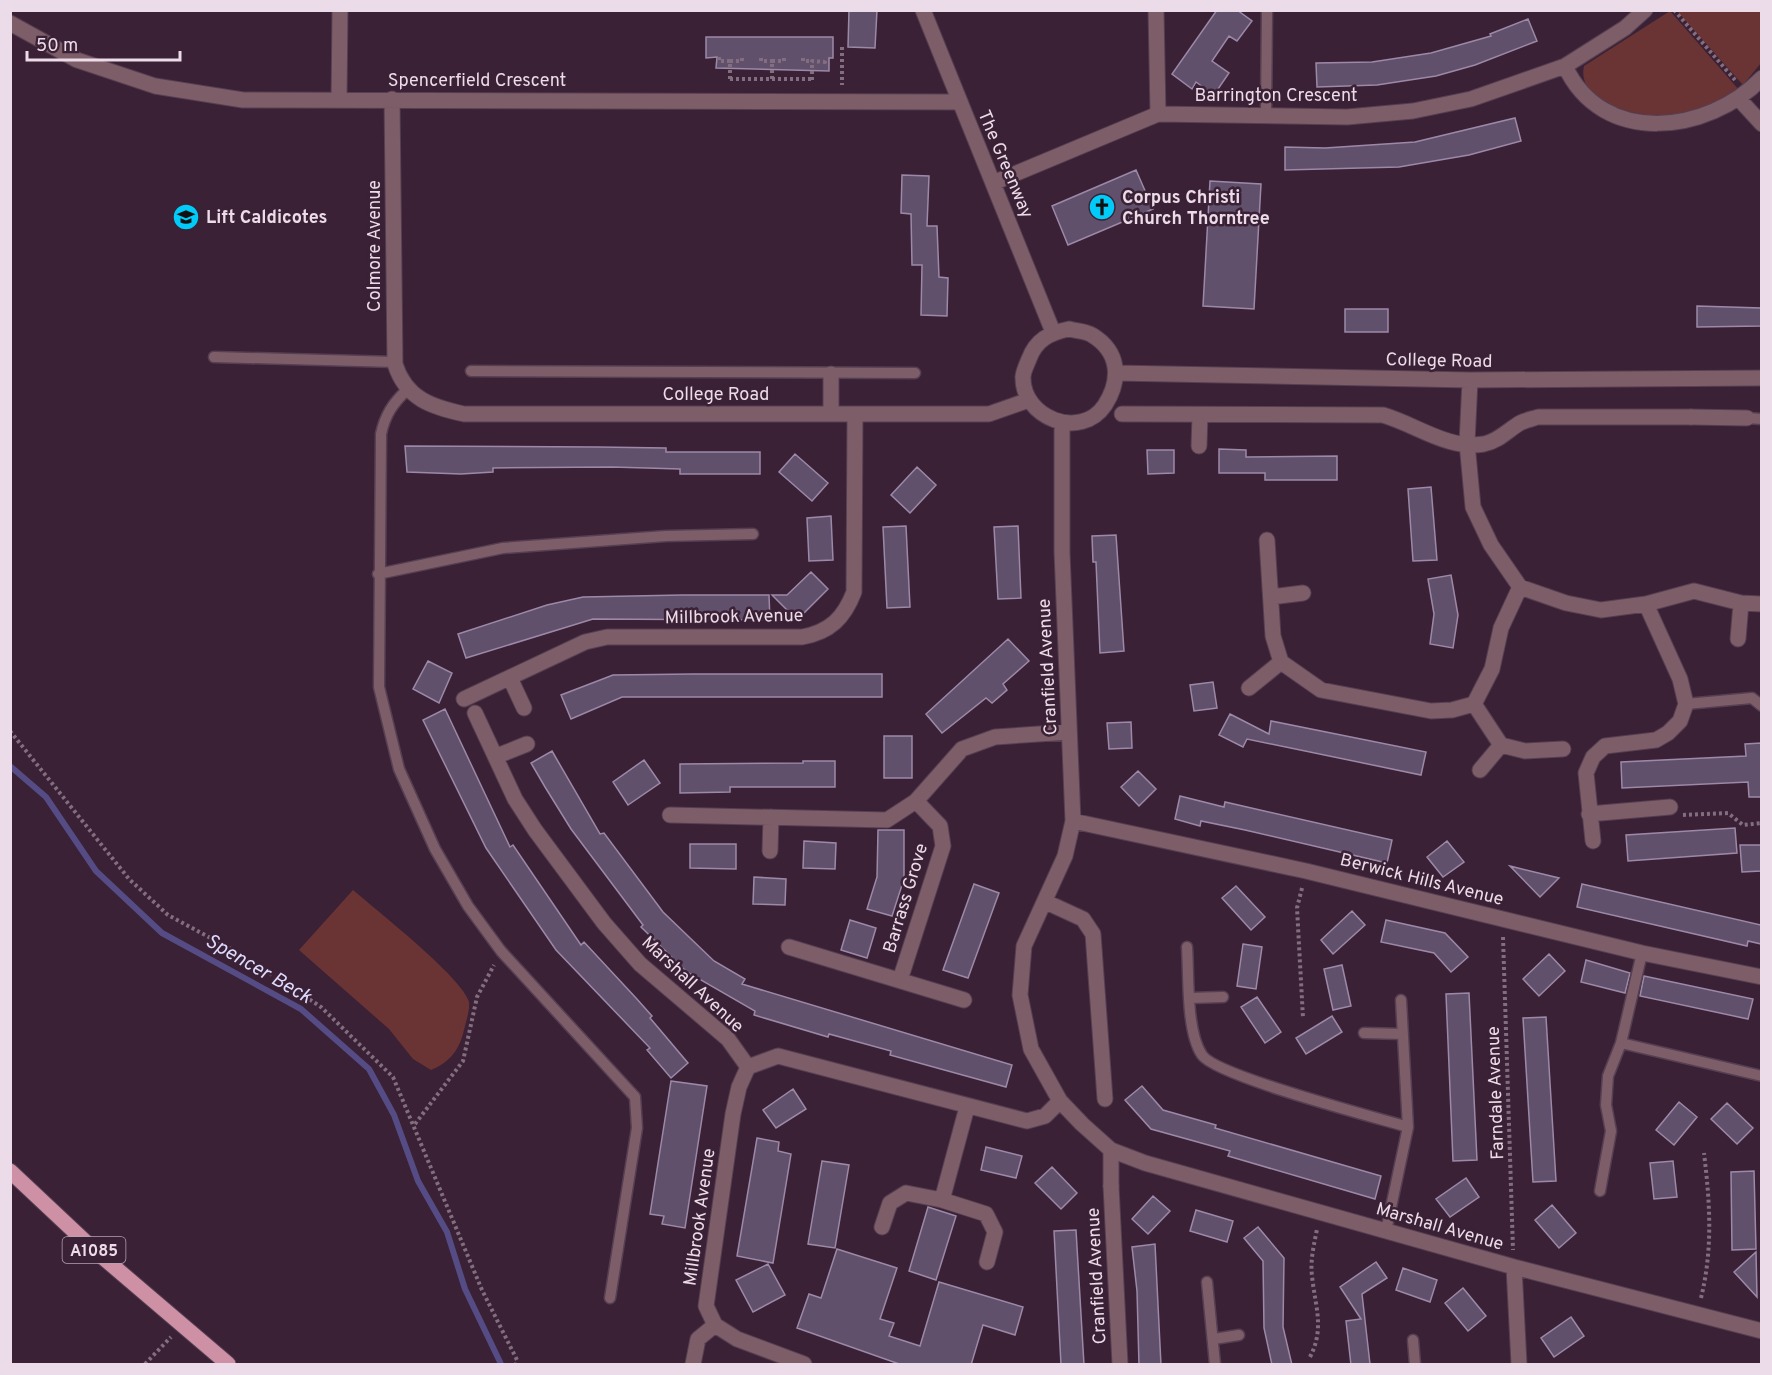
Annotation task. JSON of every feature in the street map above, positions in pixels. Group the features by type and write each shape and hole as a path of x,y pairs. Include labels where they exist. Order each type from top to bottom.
{"main road":[{"name":"A1085","path":"10,1171 92,1248 228,1365"}],"street":[{"path":"339,100 340,10"},
{"name":"The Greenway","path":"923,10 1053,332"},
{"path":"1156,10 1158,114"},
{"name":"Barrington Crescent","path":"993,183 1158,114 1347,117 1413,111 1472,99 1565,66 1625,28 1645,10"},
{"name":"Spencerfield Crescent","path":"10,24 77,60 154,86 243,100 959,102"},
{"path":"1565,66 1574,84 1585,96 1605,109 1641,121 1663,125 1689,122 1719,111 1743,96 1761,78"},
{"path":"1743,96 1761,124"},
{"name":"Colmore Avenue","path":"392,99 395,362 399,376 407,390"},
{"path":"1070,329 1091,334 1111,354 1116,373 1114,391 1101,411 1083,421 1062,425 1038,411 1029,400 1022,376 1034,345 1053,332 1070,329"},
{"name":"College Road","path":"1116,373 1470,380 1761,378"},
{"path":"831,374 831,414"},
{"path":"1470,380 1467,443 1473,507 1491,545 1521,587 1566,603 1601,610 1646,604 1694,591 1741,603 1761,604"},
{"name":"College Road","path":"407,390 435,407 464,414 989,414 1029,400"},
{"path":"1101,411 1122,414 1383,415 1406,422 1428,434 1451,442 1484,444 1504,436 1520,423 1538,417 1754,419"},
{"name":"Millbrook Avenue","path":"464,699 585,642 606,637 802,637 820,634 834,624 847,611 854,592 855,414"},
{"path":"1199,446 1200,415"},
{"name":"Cranfield Avenue","path":"1062,425 1062,552 1073,821 1065,856 1024,946 1020,995 1031,1049 1060,1101 1111,1150 1120,1365"},
{"path":"1267,540 1273,636 1281,662 1321,690 1431,711 1452,710 1474,704 1492,669 1501,628 1521,587"},
{"path":"1271,597 1303,593"},
{"path":"1738,639 1741,603"},
{"path":"1593,841 1586,773 1593,757 1605,746 1656,740 1668,734 1680,721 1686,704 1680,679 1646,604"},
{"path":"1249,688 1281,662"},
{"path":"510,678 524,708"},
{"path":"1474,704 1501,745 1525,750 1563,749"},
{"name":"Marshall Avenue","path":"475,713 497,756 515,799 535,830 604,923 640,964 728,1039 748,1067"},
{"path":"670,815 887,820 916,801 962,749 995,737 1069,732"},
{"path":"497,756 527,744"},
{"path":"1480,770 1501,745"},
{"name":"Barrass Grove","path":"900,980 943,846 940,826 916,801"},
{"path":"1589,814 1670,807"},
{"path":"770,851 771,818"},
{"name":"Berwick Hills Avenue","path":"1073,821 1306,871 1642,953 1761,977"},
{"path":"1046,902 1083,919 1093,934 1105,1099"},
{"path":"789,947 964,1000"},
{"path":"748,1067 778,1056 1027,1121 1045,1116 1060,1101"},
{"name":"Millbrook Avenue","path":"715,1325 706,1306 733,1114 739,1087 748,1067"},
{"path":"942,1200 967,1107"},
{"name":"Marshall Avenue","path":"1111,1150 1145,1163 1514,1267 1761,1331"},
{"path":"882,1227 890,1203 906,1193 942,1200 986,1214 995,1232 987,1262"},
{"path":"1514,1267 1519,1365"},
{"path":"693,1365 698,1339 715,1325 736,1339 804,1365"}],"lane":[{"path":"1266,117 1267,10"},
{"path":"214,357 395,362"},
{"name":"College Road","path":"471,371 915,373"},
{"path":"407,390 395,401 385,418 381,434 378,574 379,687 399,769 435,849 468,906 501,951 635,1097 637,1128 610,1298"},
{"path":"378,574 502,548 666,536 753,534"},
{"path":"1686,704 1752,698 1761,706"},
{"path":"1187,947 1193,1029 1202,1056 1228,1073 1408,1126"},
{"path":"1600,1191 1611,1131 1606,1105 1608,1076 1621,1043 1642,953"},
{"path":"1191,998 1223,997"},
{"path":"1386,1231 1408,1126 1401,1000"},
{"path":"1364,1033 1403,1034"},
{"path":"1621,1043 1761,1076"},
{"path":"1207,1282 1215,1365"},
{"path":"1214,1339 1239,1335"},
{"path":"1413,1340 1414,1365"}],"path":[{"path":"1674,10 1743,96"},
{"path":"842,47 842,102"},
{"path":"719,57 719,61 742,61 742,57"},
{"path":"761,58 761,61 783,62 784,58"},
{"path":"803,58 803,62 825,62 825,58"},
{"path":"730,61 730,79 812,79 812,62"},
{"path":"772,61 772,79"},
{"path":"10,731 129,879 168,915 242,955 321,1007 393,1077 415,1124 482,1290 517,1360 516,1365"},
{"path":"1670,807 1671,816 1728,813 1743,825 1761,823"},
{"path":"1303,1018 1297,908 1306,871"},
{"name":"Farndale Avenue","path":"1502,918 1514,1267"},
{"path":"415,1124 463,1061 477,997 501,951"},
{"path":"1697,1314 1710,1247 1710,1209 1704,1153"},
{"path":"1310,1357 1315,1347 1320,1320 1312,1275 1312,1256 1321,1213"},
{"path":"145,1365 182,1325"}],"shaded area":[{"path":"1670,11 1739,90 1703,110 1687,115 1667,117 1634,113 1618,108 1591,92 1584,80 1584,66"},
{"path":"1677,11 1761,11 1761,63 1743,85"},
{"path":"353,890 436,961 452,977 469,1002 463,1034 458,1046 447,1060 431,1070 413,1059 389,1029 299,950"}],"building":[{"path":"849,10 877,10 875,48 848,47"},
{"path":"1217,10 1237,10 1252,21 1237,41 1229,36 1212,61 1229,73 1214,95 1196,82 1192,89 1172,74"},
{"path":"1528,19 1537,41 1475,65 1436,76 1377,85 1317,87 1316,63 1372,62 1431,53 1491,36 1490,34"},
{"path":"706,37 833,37 833,58 829,58 829,71 716,68 717,57 706,58"},
{"path":"1515,118 1521,141 1469,155 1399,167 1285,170 1285,147 1325,148 1415,142"},
{"name":"Corpus Christi Church Thorntree","path":"1136,170 1153,209 1068,245 1052,206"},
{"path":"902,175 929,176 927,226 937,226 939,277 948,278 947,316 921,315 922,265 912,265 911,214 901,213"},
{"path":"1210,181 1261,184 1254,309 1203,306"},
{"path":"1697,306 1761,308 1761,326 1697,327"},
{"path":"1345,309 1388,309 1388,332 1345,332"},
{"path":"405,446 666,448 666,452 760,452 760,474 680,474 680,469 612,467 493,468 493,472 461,474 407,472"},
{"path":"1219,449 1246,450 1246,457 1337,456 1337,480 1265,480 1265,473 1219,473"},
{"path":"1147,450 1174,450 1174,473 1148,474"},
{"path":"795,454 828,483 812,501 779,472"},
{"path":"917,467 936,485 910,513 891,495"},
{"path":"1431,487 1437,560 1413,561 1408,489"},
{"path":"831,516 833,560 809,561 807,518"},
{"path":"906,526 910,607 887,608 883,527"},
{"path":"1018,526 1021,598 998,599 994,527"},
{"path":"1116,535 1124,651 1100,653 1096,562 1093,562 1092,536"},
{"path":"811,572 828,589 797,620 772,595 787,595"},
{"path":"1451,575 1458,615 1453,648 1430,644 1434,614 1428,579"},
{"path":"769,595 770,620 593,619 466,658 458,634 547,605 583,597"},
{"path":"1008,639 1029,661 1003,684 1007,690 992,703 986,698 942,733 926,714"},
{"path":"428,661 452,673 439,703 413,689"},
{"path":"882,674 882,697 622,697 571,719 561,695 613,675"},
{"path":"1213,682 1217,708 1194,711 1190,685"},
{"path":"445,709 510,847 513,845 581,945 584,942 636,998 688,1063 671,1078 647,1050 650,1048 556,950 486,848 423,720"},
{"path":"1230,714 1269,734 1271,721 1426,752 1421,775 1247,739 1243,747 1219,735"},
{"path":"1131,722 1132,748 1109,749 1107,723"},
{"path":"884,736 912,736 912,778 884,778"},
{"path":"1761,743 1761,797 1749,797 1748,782 1622,788 1621,762 1746,756 1745,744"},
{"path":"552,751 600,834 604,833 663,912 714,961 745,979 742,984 1012,1065 1006,1087 890,1055 891,1051 829,1034 828,1037 754,1015 755,1011 687,972 641,927 643,925 571,829 545,787 531,763"},
{"path":"644,760 660,783 628,805 613,782"},
{"path":"803,761 835,761 835,787 730,787 730,792 680,793 680,764 803,763"},
{"path":"1138,771 1156,789 1139,806 1121,787"},
{"path":"1180,796 1224,807 1225,802 1392,840 1387,863 1245,830 1201,821 1200,826 1175,819"},
{"path":"1735,828 1737,853 1628,861 1626,835"},
{"path":"878,830 904,830 904,879 892,916 867,909 877,877"},
{"path":"804,841 836,843 835,869 803,868"},
{"path":"1447,841 1464,862 1443,877 1427,857"},
{"path":"690,844 736,844 736,869 690,868"},
{"path":"1740,845 1761,845 1761,871 1742,872"},
{"path":"1510,866 1559,878 1540,897"},
{"path":"754,877 786,879 785,905 753,904"},
{"path":"974,884 999,893 968,978 943,970"},
{"path":"1582,884 1761,925 1761,944 1748,941 1747,946 1577,907"},
{"path":"1236,886 1265,917 1251,930 1222,898"},
{"path":"1352,911 1365,925 1333,954 1321,940"},
{"path":"850,920 876,928 867,958 841,950"},
{"path":"1386,920 1445,933 1468,957 1451,972 1434,953 1381,942"},
{"path":"1243,944 1262,947 1256,989 1237,986"},
{"path":"1549,954 1565,971 1539,996 1523,979"},
{"path":"1586,960 1630,973 1625,993 1581,982"},
{"path":"1342,965 1351,1006 1333,1010 1324,969"},
{"path":"1644,976 1753,999 1748,1019 1640,996"},
{"path":"1469,993 1477,1160 1453,1161 1446,994"},
{"path":"1257,997 1281,1032 1265,1043 1241,1007"},
{"path":"1332,1016 1342,1032 1306,1054 1296,1038"},
{"path":"1546,1017 1556,1181 1533,1182 1523,1018"},
{"path":"671,1081 707,1086 685,1228 662,1224 664,1216 650,1214"},
{"path":"1142,1086 1163,1110 1216,1125 1215,1128 1381,1176 1375,1199 1228,1156 1230,1151 1151,1129 1125,1100"},
{"path":"793,1089 806,1109 776,1128 763,1110"},
{"path":"1679,1102 1697,1117 1674,1145 1656,1130"},
{"path":"1727,1103 1753,1128 1737,1144 1711,1119"},
{"path":"757,1138 779,1142 778,1151 791,1154 773,1263 737,1256"},
{"path":"986,1147 1022,1156 1016,1178 981,1170"},
{"path":"822,1161 849,1165 835,1248 808,1244"},
{"path":"1673,1161 1677,1197 1654,1199 1650,1163"},
{"path":"1052,1167 1077,1193 1061,1209 1035,1183"},
{"path":"1754,1171 1756,1249 1732,1250 1731,1172"},
{"path":"1466,1178 1479,1197 1450,1217 1436,1199"},
{"path":"1153,1196 1170,1211 1148,1234 1132,1219"},
{"path":"1552,1205 1576,1233 1559,1248 1535,1220"},
{"path":"928,1207 956,1216 936,1280 909,1271"},
{"path":"1196,1210 1233,1221 1227,1242 1190,1231"},
{"path":"1258,1227 1284,1258 1283,1327 1292,1365 1272,1365 1264,1328 1263,1261 1244,1238"},
{"path":"1076,1230 1084,1365 1061,1365 1054,1231"},
{"path":"1155,1244 1161,1365 1139,1365 1137,1291 1132,1247"},
{"path":"837,1249 897,1268 880,1319 894,1323 889,1336 920,1346 939,1282 1023,1307 1015,1335 983,1325 971,1365 902,1365 797,1328 809,1294 821,1298"},
{"path":"1756,1252 1757,1297 1734,1272"},
{"path":"1376,1262 1387,1278 1362,1294 1370,1364 1351,1365 1346,1321 1361,1319 1340,1287"},
{"path":"768,1264 785,1295 753,1312 736,1280"},
{"path":"1403,1268 1437,1280 1430,1302 1396,1290"},
{"path":"1463,1288 1486,1316 1468,1331 1445,1303"},
{"path":"1571,1317 1584,1336 1554,1357 1541,1338"}],"waterway":[{"name":"Spencer Beck","path":"10,766 46,797 96,871 162,933 301,1009 369,1069 394,1115 418,1181 447,1232 465,1289 501,1364"}],"place":[{"name":"Corpus Christi Church Thorntree","path":"1102,207"},
{"name":"Lift Caldicotes","path":"186,217"}]}
